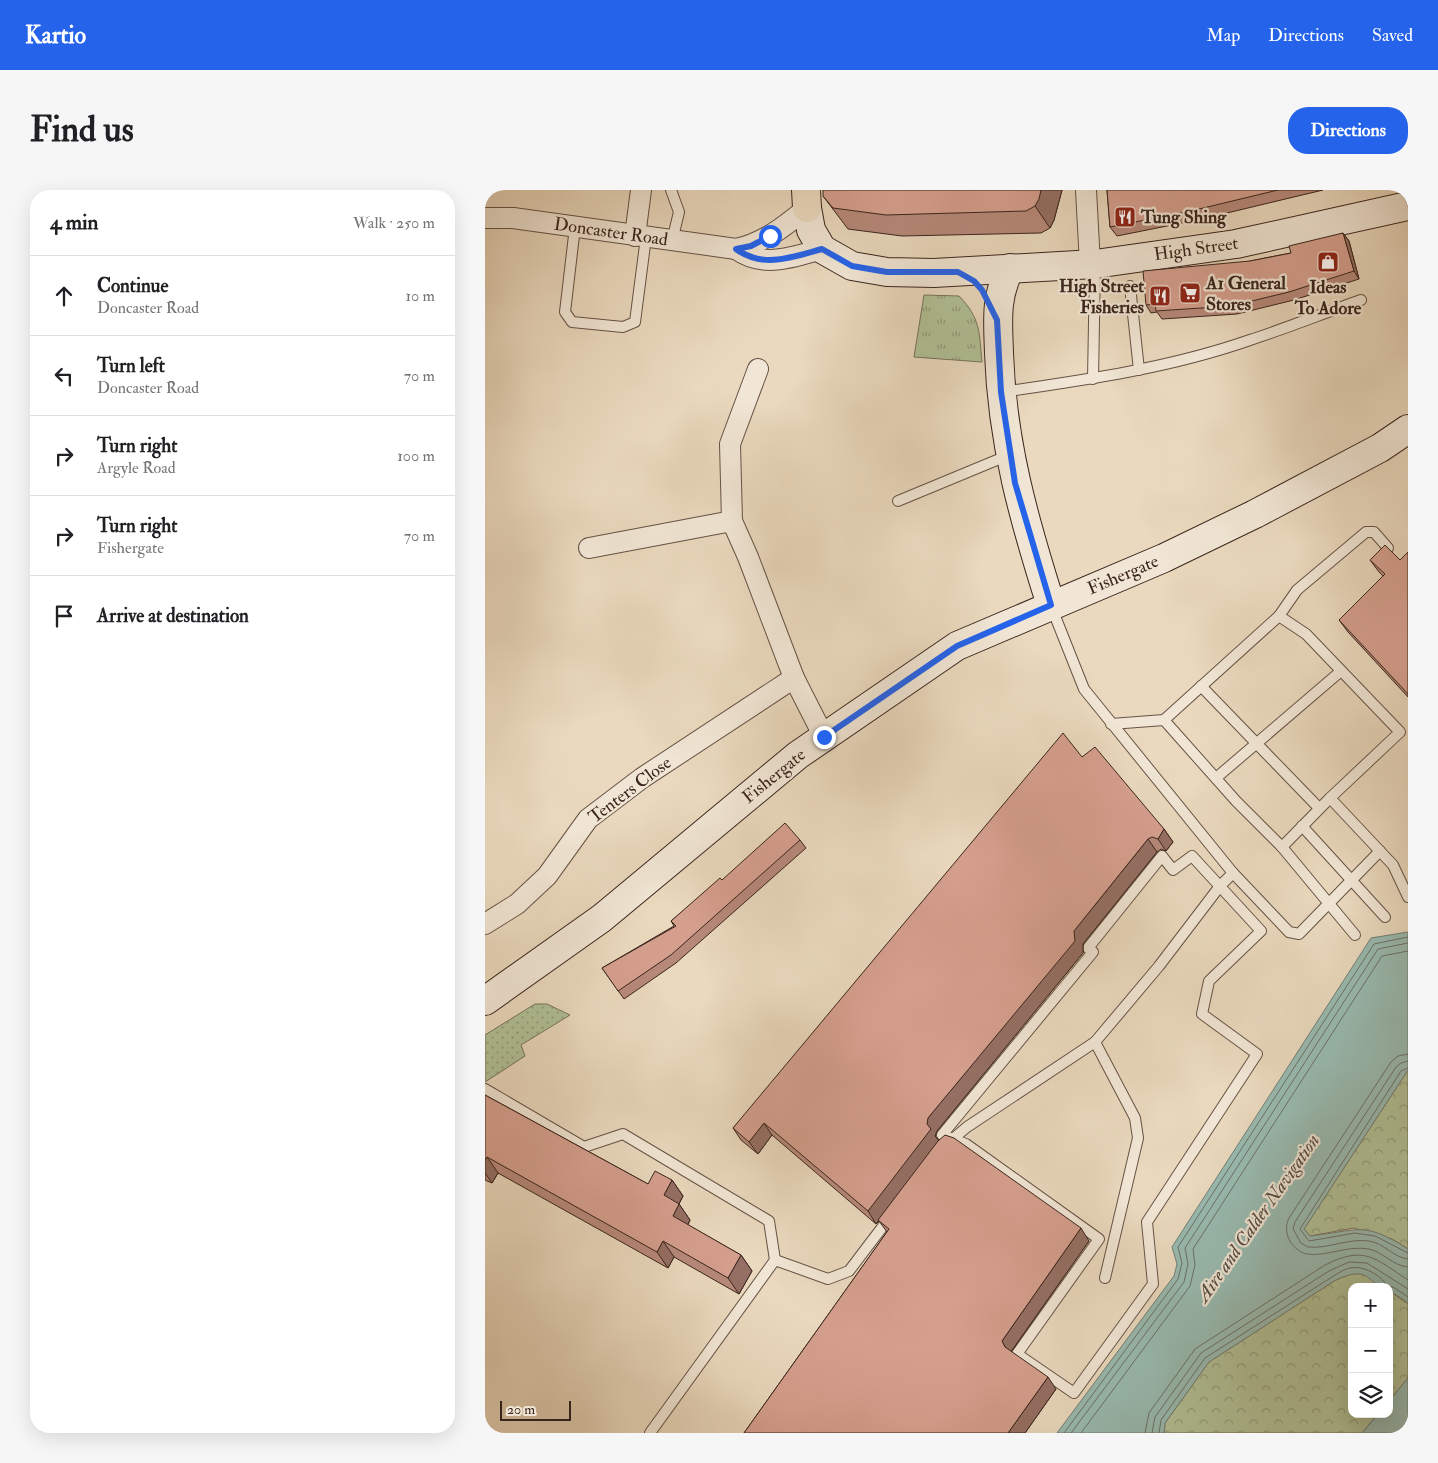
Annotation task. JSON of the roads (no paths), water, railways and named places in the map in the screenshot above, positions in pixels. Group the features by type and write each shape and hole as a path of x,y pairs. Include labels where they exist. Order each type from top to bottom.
{"main road":[{"name":"Doncaster Road","path":"806,199 811,230 822,249"},
{"name":"High Street","path":"1010,268 1093,264 1236,244 1408,206"},
{"path":"822,249 852,266 887,272 958,272 1010,268 999,294 997,320 1001,392 1015,483 1051,605"},
{"path":"958,272 974,281 982,290 997,320"},
{"name":"Fishergate","path":"485,1001 602,918 798,755 957,646 1164,558 1255,514 1380,448 1408,428"}],"street":[{"path":"640,236 641,190"},
{"path":"1086,190 1093,264"},
{"name":"Doncaster Road","path":"485,218 513,218 736,249 751,246 770,236 806,199"},
{"name":"Doncaster Road","path":"736,249 748,258 763,260 785,260 822,249"},
{"path":"758,369 730,444 732,521 794,678 824,737"},
{"path":"589,548 732,521"},
{"name":"Tenters Close","path":"485,924 517,904 547,876 588,819 642,778 794,678"}],"lane":[{"path":"671,190 679,212 673,241"},
{"path":"575,227 565,312 572,322 623,327 635,322 640,236"},
{"path":"1093,264 1093,379"},
{"path":"1130,286 1139,370"},
{"path":"1001,392 1093,379 1139,370 1249,341 1361,300"},
{"path":"898,501 1010,455"},
{"path":"1111,724 1164,720 1279,616 1297,590 1366,532 1374,532 1388,548"},
{"path":"1051,605 1084,689 1233,873 1289,932 1299,934 1303,932 1379,851"},
{"path":"1279,616 1306,634 1400,732 1319,808 1282,847"},
{"path":"1216,778 1341,671"},
{"path":"1201,686 1319,808"},
{"path":"1164,720 1282,847 1355,935"},
{"path":"1330,798 1393,865 1408,897"},
{"path":"1302,826 1385,916"},
{"path":"1162,856 1173,870 1192,856 1261,931 1209,981 1202,1014 1257,1054 1147,1222 1153,1284 1074,1393 1017,1354 1099,1239 966,1144 953,1140 942,1136 1093,952 1088,948 1162,856"},
{"path":"942,1148 967,1127 1095,1042 1159,966 1220,886 1233,873"},
{"path":"1095,1042 1135,1118 1138,1138 1105,1278"},
{"path":"485,1089 584,1147 623,1134 769,1221 775,1260 649,1433"},
{"path":"775,1260 828,1279 849,1271 895,1209"}],"water":[{"name":"Aire and Calder Navigation","path":"1408,932 1408,1070 1304,1229 1310,1236 1350,1230 1370,1231 1393,1240 1408,1249 1408,1303 1393,1293 1393,1283 1375,1283 1367,1277 1356,1274 1347,1276 1334,1281 1209,1362 1165,1423 1164,1433 1057,1433 1174,1276 1177,1264 1172,1247 1371,938"},
{"path":"1408,1378 1408,1433 1362,1433 1375,1418 1393,1418 1393,1396"}],"place":[{"name":"Tung Shing","path":"1125,217"},
{"name":"Ideas To Adore","path":"1328,262"},
{"name":"A1 General Stores","path":"1190,293"},
{"name":"High Street Fisheries","path":"1160,296"}]}
